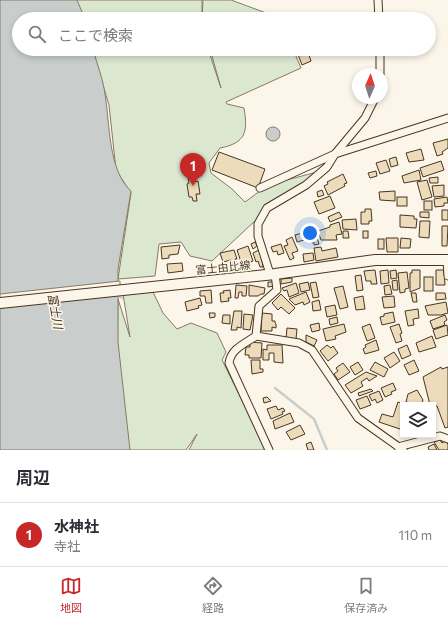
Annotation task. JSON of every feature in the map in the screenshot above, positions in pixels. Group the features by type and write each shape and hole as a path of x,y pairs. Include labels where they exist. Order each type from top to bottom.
{"main road":[{"name":"富士由比線","path":"0,303 273,274 375,260 448,260"}],"street":[{"path":"378,0 379,12"},
{"path":"380,56 380,68"},
{"path":"256,336 260,306 277,290 273,274 258,236 258,224 267,208 306,186 327,167 335,154 365,118 372,104"},
{"path":"260,188 335,154 448,118"},
{"path":"448,260 448,276"},
{"path":"268,450 229,363 230,356 256,336 299,343 312,350 358,418 400,449 440,436 448,439"}],"green space":[{"path":"77,0 202,0 202,12 80,12"},
{"path":"203,0 231,0 263,12 202,12"},
{"path":"94,56 210,56 221,88 212,56 296,56 301,68 226,102 227,104 244,108 246,124 245,130 240,139 235,143 220,148 209,163 211,173 232,189 245,202 268,185 317,172 256,220 212,261 190,256 181,242 159,244 155,276 118,279 131,193 116,170 109,105"},
{"path":"153,292 163,313 177,329 191,323 217,333 226,352 222,360 267,450 189,450 197,434 186,450 116,450 118,299 130,337 123,294"}],"water":[{"name":"富士川","path":"0,0 77,0 82,12 12,12 12,56 95,56 105,94 109,132 114,159 123,182 131,191 118,269 118,342 130,450 0,450"},
{"path":"270,127 276,127 280,131 280,137 276,141 270,141 266,137 266,131"}],"pier":[{"path":"120,281 120,295 0,308 0,294"}],"building":[{"path":"299,56 309,56 311,61 302,65"},
{"path":"448,139 448,148 442,152 443,154 437,156 433,143"},
{"path":"421,149 424,160 409,162 406,153"},
{"path":"219,152 265,169 258,188 212,170"},
{"path":"396,157 398,165 391,167 389,159"},
{"path":"386,160 390,171 380,174 376,163"},
{"path":"441,161 444,170 423,177 420,168"},
{"path":"419,170 421,180 404,183 402,176"},
{"path":"376,171 377,176 370,178 368,173"},
{"path":"343,174 347,183 344,184 345,186 328,195 324,186 328,184 327,182"},
{"path":"195,176 195,182 198,181 200,194 196,194 197,201 193,201 192,197 189,197 187,184 189,183 188,177"},
{"path":"438,177 438,183 430,183 429,178"},
{"path":"427,180 432,197 422,200 417,182"},
{"path":"444,185 444,196 434,197 432,186"},
{"path":"322,190 324,195 318,197 317,192"},
{"path":"395,191 395,201 380,200 379,192"},
{"path":"330,196 335,208 319,214 314,202"},
{"path":"397,197 407,197 407,206 397,206"},
{"path":"447,197 448,203 444,203 444,206 435,207 434,199"},
{"path":"424,201 432,201 432,210 424,210"},
{"path":"365,209 371,209 372,221 369,221 369,224 361,224 361,212 365,212"},
{"path":"442,210 448,210 448,220 442,220"},
{"path":"339,212 342,217 330,222 328,217"},
{"path":"420,212 429,212 429,218 420,217"},
{"path":"400,215 414,216 414,219 417,219 416,228 400,227"},
{"path":"356,219 357,230 343,229 342,220"},
{"path":"420,221 430,221 429,238 419,237"},
{"path":"339,222 342,234 336,235 337,240 321,240 318,231"},
{"path":"442,226 448,226 447,246 442,246"},
{"path":"315,231 319,244 314,245 309,232"},
{"path":"343,231 348,231 349,238 343,238"},
{"path":"363,231 368,231 368,238 363,238"},
{"path":"306,232 308,239 297,242 295,235"},
{"path":"292,237 298,251 292,253 294,258 290,260 284,246 288,245 286,240"},
{"path":"386,238 398,238 398,252 387,252"},
{"path":"401,238 411,239 410,248 400,248"},
{"path":"378,239 384,239 384,249 378,249"},
{"path":"255,242 257,246 253,249 251,244"},
{"path":"281,244 284,253 278,255 277,251 273,252 271,247"},
{"path":"180,245 178,254 169,255 169,258 162,259 161,247"},
{"path":"248,246 253,261 242,265 237,250"},
{"path":"321,247 322,251 336,248 338,257 316,261 314,248"},
{"path":"234,250 237,259 235,259 236,262 232,263 231,260 223,262 220,253"},
{"path":"259,250 263,267 260,267 258,261 256,262 253,253"},
{"path":"313,253 314,260 304,262 303,254"},
{"path":"182,263 183,271 168,273 167,264"},
{"path":"375,270 377,284 371,284 371,281 366,281 364,271"},
{"path":"388,270 389,283 381,284 380,271"},
{"path":"396,270 397,278 391,279 390,271"},
{"path":"412,270 420,270 420,288 410,292 410,273 412,273"},
{"path":"436,270 444,270 445,285 436,285"},
{"path":"407,272 409,288 405,289 405,292 400,293 398,273"},
{"path":"361,275 363,290 357,291 355,276"},
{"path":"424,277 433,277 433,291 424,291"},
{"path":"292,278 292,282 281,284 281,279"},
{"path":"397,280 398,290 393,290 392,281"},
{"path":"268,282 274,282 274,286 268,287"},
{"path":"308,282 310,290 301,292 299,284"},
{"path":"316,282 319,297 313,298 310,283"},
{"path":"296,283 299,293 289,297 287,290 284,291 282,288"},
{"path":"236,285 247,286 246,296 242,296 242,292 239,292 238,298 235,298"},
{"path":"249,285 265,288 264,294 249,296"},
{"path":"390,285 392,294 385,295 384,286"},
{"path":"343,286 348,307 340,309 334,288"},
{"path":"211,290 212,303 206,303 205,296 200,296 200,291"},
{"path":"230,290 231,298 228,298 229,301 221,302 220,293"},
{"path":"306,292 310,302 304,305 303,302 295,305 289,299"},
{"path":"411,293 416,293 417,302 413,302"},
{"path":"436,293 445,293 446,299 436,300"},
{"path":"281,294 295,308 289,314 281,307 278,310 272,303"},
{"path":"363,296 365,309 356,310 354,298"},
{"path":"394,296 395,307 384,308 382,297"},
{"path":"200,298 202,305 198,306 199,308 187,311 185,302"},
{"path":"319,300 321,310 313,311 312,302"},
{"path":"446,302 448,313 441,315 428,315 425,306"},
{"path":"335,305 337,315 327,317 325,307"},
{"path":"418,309 419,318 413,319 414,325 408,326 405,311"},
{"path":"234,311 242,311 241,328 237,327 237,330 231,330"},
{"path":"393,312 395,322 382,325 380,317 384,316 384,314"},
{"path":"209,313 215,313 215,317 210,318"},
{"path":"262,313 272,314 272,321 275,321 276,328 272,327 272,331 261,331"},
{"path":"244,314 253,315 250,330 243,329"},
{"path":"223,315 230,315 230,324 222,323"},
{"path":"445,315 447,320 444,322 445,325 433,329 430,321"},
{"path":"337,317 338,323 330,325 329,319"},
{"path":"319,323 320,330 312,332 310,325"},
{"path":"344,324 346,332 335,336 336,339 326,341 323,329"},
{"path":"370,324 375,338 367,341 362,327"},
{"path":"399,324 402,333 400,334 402,341 396,343 390,327"},
{"path":"447,325 448,335 436,339 433,330"},
{"path":"287,328 297,329 296,339 286,339"},
{"path":"306,335 317,340 314,346 306,342"},
{"path":"432,336 436,347 419,352 416,343"},
{"path":"376,340 379,350 365,354 363,349 366,347 365,345"},
{"path":"250,342 262,343 261,358 249,358 249,355 245,355 246,347 250,347"},
{"path":"267,345 282,345 283,363 274,362 274,353 269,353 269,360 263,360 263,349 267,350"},
{"path":"327,345 331,348 333,346 338,353 328,361 320,351"},
{"path":"407,345 411,355 402,359 398,349"},
{"path":"394,352 400,361 390,368 384,358"},
{"path":"251,360 260,360 260,369 263,369 263,372 252,374"},
{"path":"414,360 419,371 409,375 404,365"},
{"path":"358,362 363,370 355,375 350,367"},
{"path":"375,362 388,369 384,377 370,370"},
{"path":"343,363 350,372 338,380 334,374 338,371 336,368"},
{"path":"441,367 442,369 448,367 448,427 445,428 436,406 436,402 429,402 423,377"},
{"path":"366,372 377,376 369,381 367,378 361,382 363,386 351,393 345,385"},
{"path":"393,383 396,390 391,392 392,394 385,397 381,388"},
{"path":"371,389 373,391 359,396 358,393"},
{"path":"417,390 423,400 422,402 406,402 408,394"},
{"path":"379,391 383,400 377,403 375,399 372,401 369,395"},
{"path":"367,396 371,405 360,409 356,400"},
{"path":"267,397 271,401 264,403 263,398"},
{"path":"398,402 400,403 400,429 379,422 382,414 393,417"},
{"path":"276,406 278,410 283,408 285,411 282,412 283,414 271,419 267,409"},
{"path":"290,413 294,422 275,429 273,421"},
{"path":"300,425 305,434 291,440 286,432"},
{"path":"440,440 442,443 445,441 448,444 448,450 439,450 434,442"},
{"path":"311,442 314,450 308,450 306,444"},
{"path":"434,444 437,450 429,450 428,447"}],"waterway":[{"path":"116,295 122,298"},
{"path":"275,388 314,419 327,450"}],"place":[{"name":"水神社","path":"193,186"}]}
